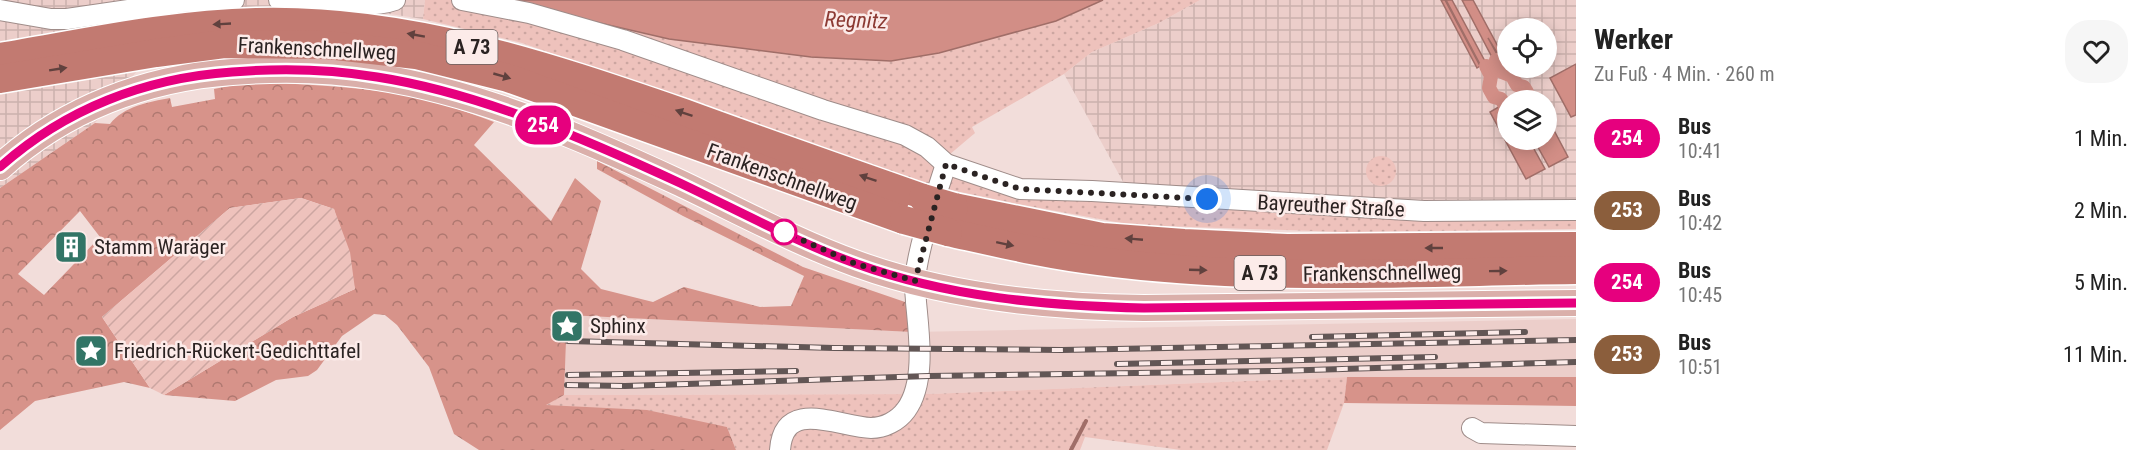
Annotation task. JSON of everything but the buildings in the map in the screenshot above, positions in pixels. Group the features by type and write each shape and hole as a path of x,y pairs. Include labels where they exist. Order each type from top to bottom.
{"highway":[{"name":"Frankenschnellweg","path":"0,57 204,25 257,22 379,28 518,58 639,98 923,198 951,219 1059,255 1183,269 1286,274 1576,270"},
{"name":"Frankenschnellweg","path":"0,79 224,44 327,45 416,55 508,78 904,220 951,219 1102,237 1287,248 1576,246"}],"main road":[{"path":"0,167 16,152 81,111 124,93 169,80 216,73 267,69 327,71 423,86 527,119 678,183 856,264 915,281 993,297 1097,307 1576,303"}],"street":[{"path":"0,10 51,19 68,19 182,2 234,0"},
{"path":"279,0 365,4 383,4 395,0"},
{"path":"462,0 529,13 623,40 823,110 905,135 927,147 946,164 915,281 919,376 915,395 906,411 890,424 868,428 813,418 797,421 783,435 780,450"},
{"name":"Bayreuther Straße","path":"946,164 1006,185 1040,191 1092,191 1424,212 1576,210"},
{"path":"1472,428 1481,433 1576,436"}],"shaded area":[{"path":"0,0 425,0 423,19 363,10 250,7 183,14 95,123 0,188"},
{"path":"425,0 500,0 669,39 811,57 891,61 939,53 1056,21 1103,0 1200,0 1159,23 1092,52 1064,74 972,127 975,133 949,155 1021,184 1299,199 1576,207 1576,229 1343,232 1132,225 1018,204 936,187 522,43 423,19"},
{"path":"1200,0 1576,0 1576,207 1427,207 1127,189 1064,74 1092,52 1159,23"},
{"path":"1381,156 1392,160 1396,171 1392,182 1381,186 1370,182 1366,171 1370,160"},
{"path":"301,198 334,209 350,252 355,289 293,317 164,395 150,388 102,317 230,208"},
{"path":"567,315 912,332 1576,319 1576,377 1347,377 929,394 564,395"},
{"path":"1347,377 1344,403 1327,450 1181,450 1085,437 1080,450 736,450 727,427 544,405 564,395 929,394"}],"green space":[{"path":"250,82 363,89 425,99 494,122 474,145 551,221 575,178 601,201 581,269 601,289 653,302 684,287 760,307 791,306 804,276 683,216 597,169 597,161 803,267 905,302 912,332 567,315 564,395 546,405 647,410 727,427 736,450 479,450 454,434 429,367 397,325 385,315 374,314 342,336 317,370 308,376 276,380 235,401 164,395 293,317 355,289 334,209 301,198 230,208 102,317 150,388 124,382 35,401 0,430 0,188 95,123 110,124 130,109 145,103 170,98 172,107 215,99 214,89","holes":["80,211 100,237 44,295 18,274"]},
{"path":"1347,377 1576,377 1576,406 1344,403"}],"water":[{"name":"Regnitz","path":"500,0 1103,0 1056,21 939,53 891,61 811,57 669,39"},
{"path":"1441,0 1445,0 1480,66 1477,68"},
{"path":"1446,0 1452,0 1487,65 1482,68"},
{"path":"1462,0 1473,0 1497,45 1497,53 1488,38 1497,54 1497,59 1494,61"},
{"path":"1576,64 1576,115 1571,117 1550,78 1557,78 1557,74"},
{"path":"1497,108 1497,125 1490,112"},
{"path":"1557,136 1568,157 1549,167 1540,150 1557,150"},
{"path":"1510,150 1535,150 1545,169 1526,179"}],"waterway":[{"path":"1496,60 1502,72 1512,76 1517,85 1526,90"},
{"path":"1486,66 1491,76 1489,88 1497,98"},
{"path":"1071,450 1086,421"}],"railway":[{"path":"1312,337 1525,332"},
{"path":"568,341 834,348 1062,350 1576,340"},
{"path":"1117,364 1435,357"},
{"path":"567,385 625,386 929,376 1276,371 1576,362"},
{"path":"568,375 796,371"}],"bus line":[{"name":"254","path":"0,167 16,152 61,122 102,102 146,86 216,73 267,69 327,71 423,86 527,119 658,173 856,264 900,278 993,297 1097,307 1144,308 1576,303"}],"place":[{"name":"Stamm Waräger","path":"71,247"},
{"name":"Sphinx","path":"567,326"},
{"name":"Friedrich-Rückert-Gedichttafel","path":"91,351"}],"route":[{"path":"784,232 856,264 915,281 946,164 1020,189 1092,191 1207,199"}]}
